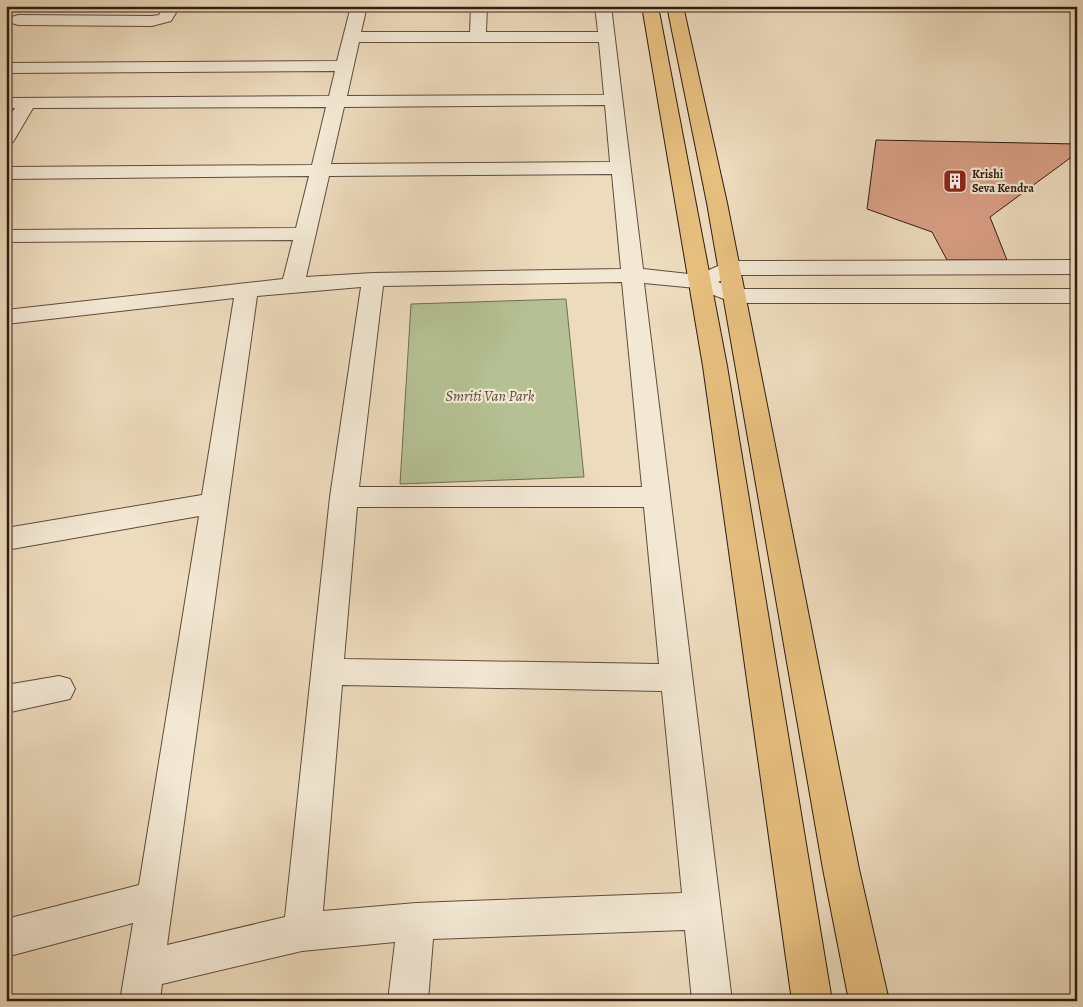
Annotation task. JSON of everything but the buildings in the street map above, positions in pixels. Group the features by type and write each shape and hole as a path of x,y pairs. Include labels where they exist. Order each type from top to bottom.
{"main road":[{"path":"650,6 715,366 812,1001"},
{"path":"675,6 729,268 841,869 869,1001"}],"street":[{"path":"6,36 22,13 100,14 159,20 169,14 172,6"},
{"path":"293,285 322,171 359,6"},
{"path":"478,37 479,6"},
{"path":"603,6 712,1001"},
{"path":"353,37 606,37"},
{"path":"6,68 346,66"},
{"path":"6,103 614,100"},
{"path":"6,138 27,103"},
{"path":"6,173 622,168"},
{"path":"6,236 306,234"},
{"path":"700,282 729,268 1077,267"},
{"path":"6,317 246,292 293,285 373,280 633,275 700,282 734,296 1077,296"},
{"path":"302,932 344,498 373,280"},
{"path":"246,292 154,899 143,985 302,932 416,921 703,911"},
{"path":"344,498 658,497"},
{"path":"6,540 214,503"},
{"path":"327,672 678,678"},
{"path":"6,699 59,689"},
{"path":"6,938 154,899"},
{"path":"408,1001 416,921"}],"green space":[{"name":"Smriti Van Park","path":"566,299 584,477 400,484 411,304"}],"place":[{"name":"Krishi Seva Kendra","path":"955,181"}]}
